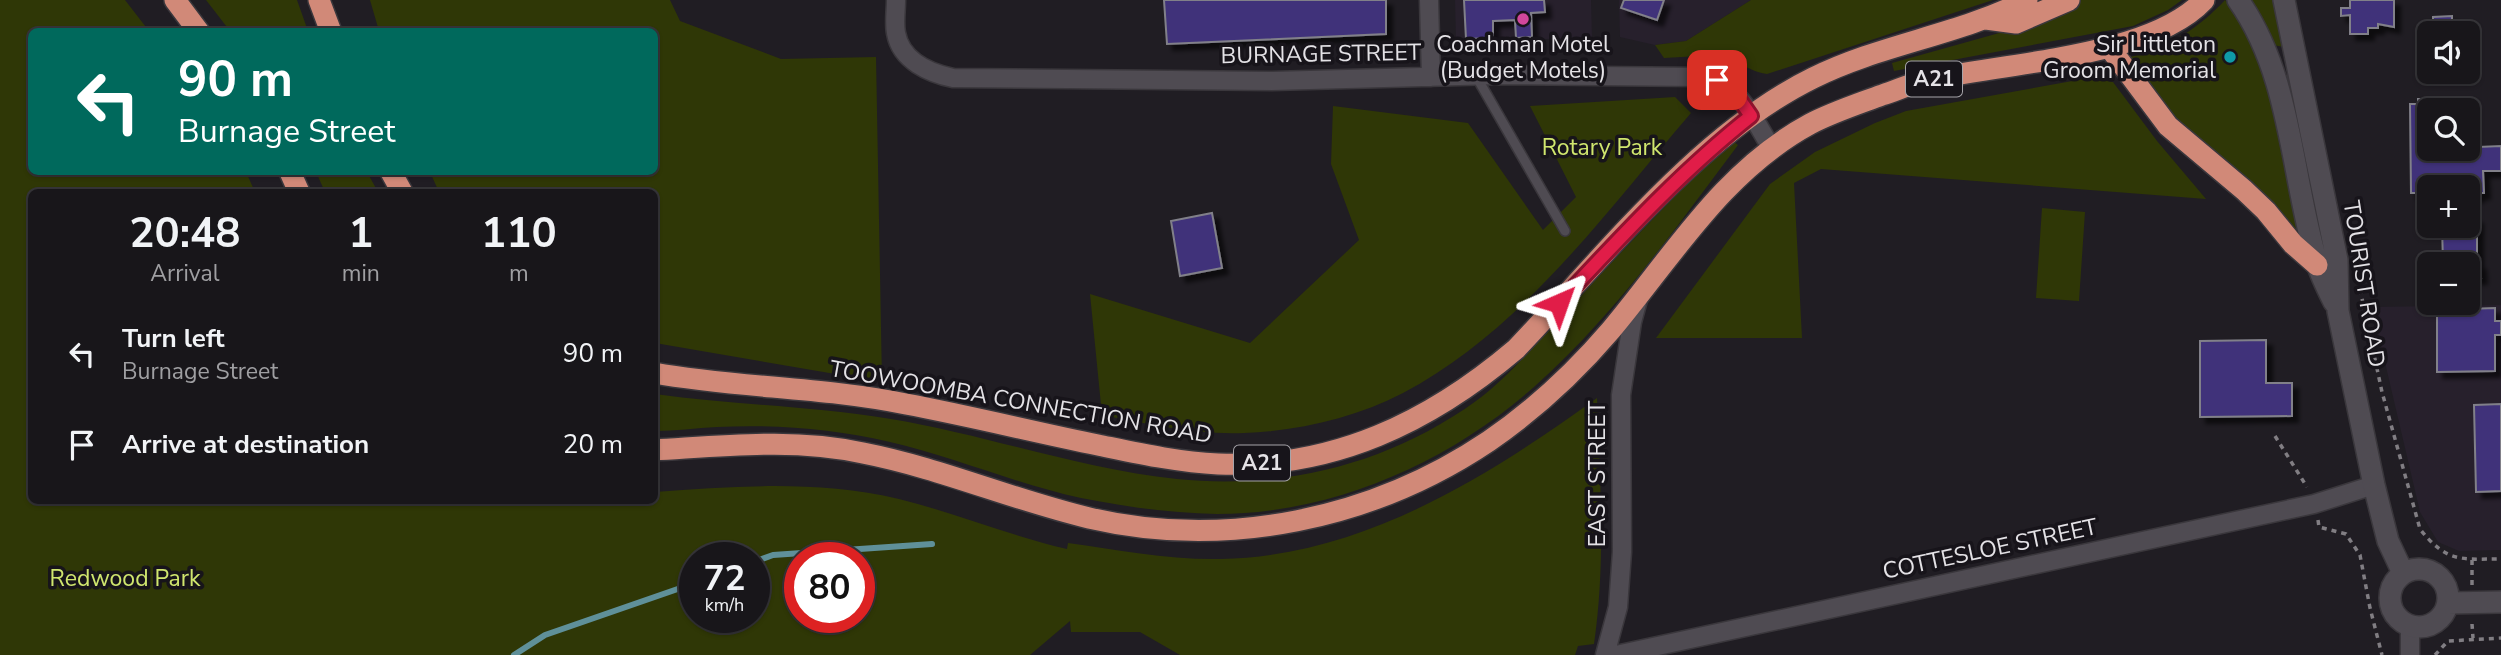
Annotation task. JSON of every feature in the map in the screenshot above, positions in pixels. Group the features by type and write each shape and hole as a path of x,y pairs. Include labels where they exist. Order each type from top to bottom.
{"highway":[{"path":"175,0 196,28"},
{"path":"320,0 330,28"},
{"name":"TOOWOOMBA CONNECTION ROAD","path":"658,373 904,403 1183,461 1255,464 1329,452 1398,429 1434,409 1493,368 1525,340 1663,193 1751,116 1812,78 1984,18 2027,0"},
{"path":"1984,18 2016,23 2069,0"},
{"name":"A21","path":"658,450 766,444 822,446 908,464 1054,509 1156,529 1262,527 1356,506 1451,466 1521,417 1589,355 1715,200 1739,175 1807,126 1839,110 1919,82 2109,47 2169,27 2196,9 2204,0"},
{"path":"2109,47 2168,126 2244,190 2266,211 2293,244 2317,265"}],"street":[{"name":"BURNAGE STREET","path":"896,0 896,35 903,49 914,62 932,73 953,78 1710,78 1733,90 1772,149"},
{"path":"1429,0 1431,77"},
{"name":"TOURIST ROAD","path":"2238,0 2259,36 2271,66 2317,265 2338,311"},
{"name":"TOURIST ROAD","path":"2284,0 2337,260 2338,311 2374,485 2388,541 2403,573"},
{"name":"EAST STREET","path":"1605,655 1618,607 1622,552 1621,395 1632,322 1640,292"},
{"name":"COTTESLOE STREET","path":"1616,655 2314,504 2374,485"},
{"path":"2419,569 2435,573 2446,586 2448,603 2441,618 2427,627 2410,626 2396,617 2389,602 2392,586 2403,573 2419,569"},
{"path":"2448,603 2501,602"},
{"path":"2410,626 2410,655"}],"lane":[{"path":"1476,76 1565,232"}],"path":[{"path":"2274,436 2311,491"},
{"path":"2316,514 2319,527 2346,534 2360,555 2382,655"},
{"path":"2431,543 2451,558 2501,559"},
{"path":"2435,655 2448,641 2501,638"}],"shaded area":[{"name":"Coachman Motel (Budget Motels)","path":"1455,0 1591,0 1592,38 1456,41"},
{"path":"1619,0 1751,0 1686,41 1655,45 1620,37"},
{"path":"2480,305 2501,305 2501,550 2459,551 2438,542 2420,512 2372,307 2417,306 2417,315 2480,315"}],"green space":[{"name":"Redwood Park","path":"0,0 125,0 147,28 28,28 28,175 247,175 254,189 28,189 28,504 658,504 658,492 807,487 899,499 1067,549 1068,543 1163,556 1221,559 1273,555 1324,544 1373,528 1466,483 1555,428 1597,398 1601,521 1598,613 1594,644 1578,646 1575,655 1180,655 1140,632 1071,632 1070,621 1030,655 0,655"},
{"path":"206,0 297,0 307,28 228,28"},
{"path":"370,0 670,0 680,21 781,59 876,57 882,382 658,344 658,189 438,189 431,175 658,175 658,28 378,28"},
{"path":"1751,0 1993,0 1767,74 1718,57 1664,58 1655,45 1686,41"},
{"path":"2080,0 2182,0 2168,10 2133,26 1894,71 1892,63 2035,23"},
{"path":"2225,0 2247,33 2263,76 2292,195 2296,230 2180,126 2152,93 2130,57 2182,36"},
{"path":"2246,0 2274,0 2284,47 2273,45"},
{"path":"2089,78 2113,82 2157,141 2206,199 1821,169 1794,183 1802,338 1656,338 1770,184 1815,152 1906,111"},
{"name":"Rotary Park","path":"1675,97 1691,113 1559,267 1486,337 1446,367 1403,393 1366,410 1326,422 1264,432 1190,431 1102,415 1090,294 1250,343 1359,240 1331,164 1333,106 1468,123 1543,230 1576,197 1530,106"},
{"path":"1732,140 1738,145 1617,302 1534,387 1464,439 1426,461 1345,494 1303,505 1260,512 1217,514 1166,511 1081,498 914,448 847,434 760,426 658,431 658,394 891,419 1105,468 1177,479 1257,480 1334,468 1408,441 1443,423 1476,401 1521,360 1667,204"},
{"path":"317,175 369,175 376,189 324,189"},
{"path":"2042,208 2085,212 2079,301 2036,298"}],"building":[{"path":"1164,0 1386,0 1386,34 1167,44"},
{"path":"1464,0 1544,0 1545,12 1531,13 1532,37 1516,38 1515,20 1493,21 1493,38 1466,39"},
{"path":"1624,0 1664,0 1657,20 1621,8"},
{"path":"2350,0 2394,0 2394,27 2378,24 2378,28 2368,28 2368,34 2350,34 2350,15 2341,16 2341,8 2350,8"},
{"path":"2452,16 2452,21 2433,21 2433,17"},
{"path":"2410,104 2417,104 2417,161 2480,161 2480,147 2501,146 2501,171 2483,171 2484,193 2480,193 2480,175 2417,175 2417,193 2411,193"},
{"path":"1212,213 1222,268 1180,276 1171,221"},
{"path":"2442,238 2477,238 2477,252 2443,252"},
{"path":"2495,308 2495,321 2501,321 2501,335 2495,335 2495,371 2437,372 2437,315 2480,315 2480,309"},
{"path":"2266,340 2266,383 2292,383 2292,416 2200,417 2200,341"},
{"path":"2501,404 2501,491 2476,492 2474,405"}],"waterway":[{"path":"770,556 932,544"},
{"path":"514,655 545,635 679,589"}],"place":[{"name":"Coachman Motel (Budget Motels)","path":"1523,19"},
{"name":"Sir Littleton Groom Memorial","path":"2230,57"}],"route":[{"path":"1559,303 1663,193 1751,116 1733,90 1717,80"}]}
